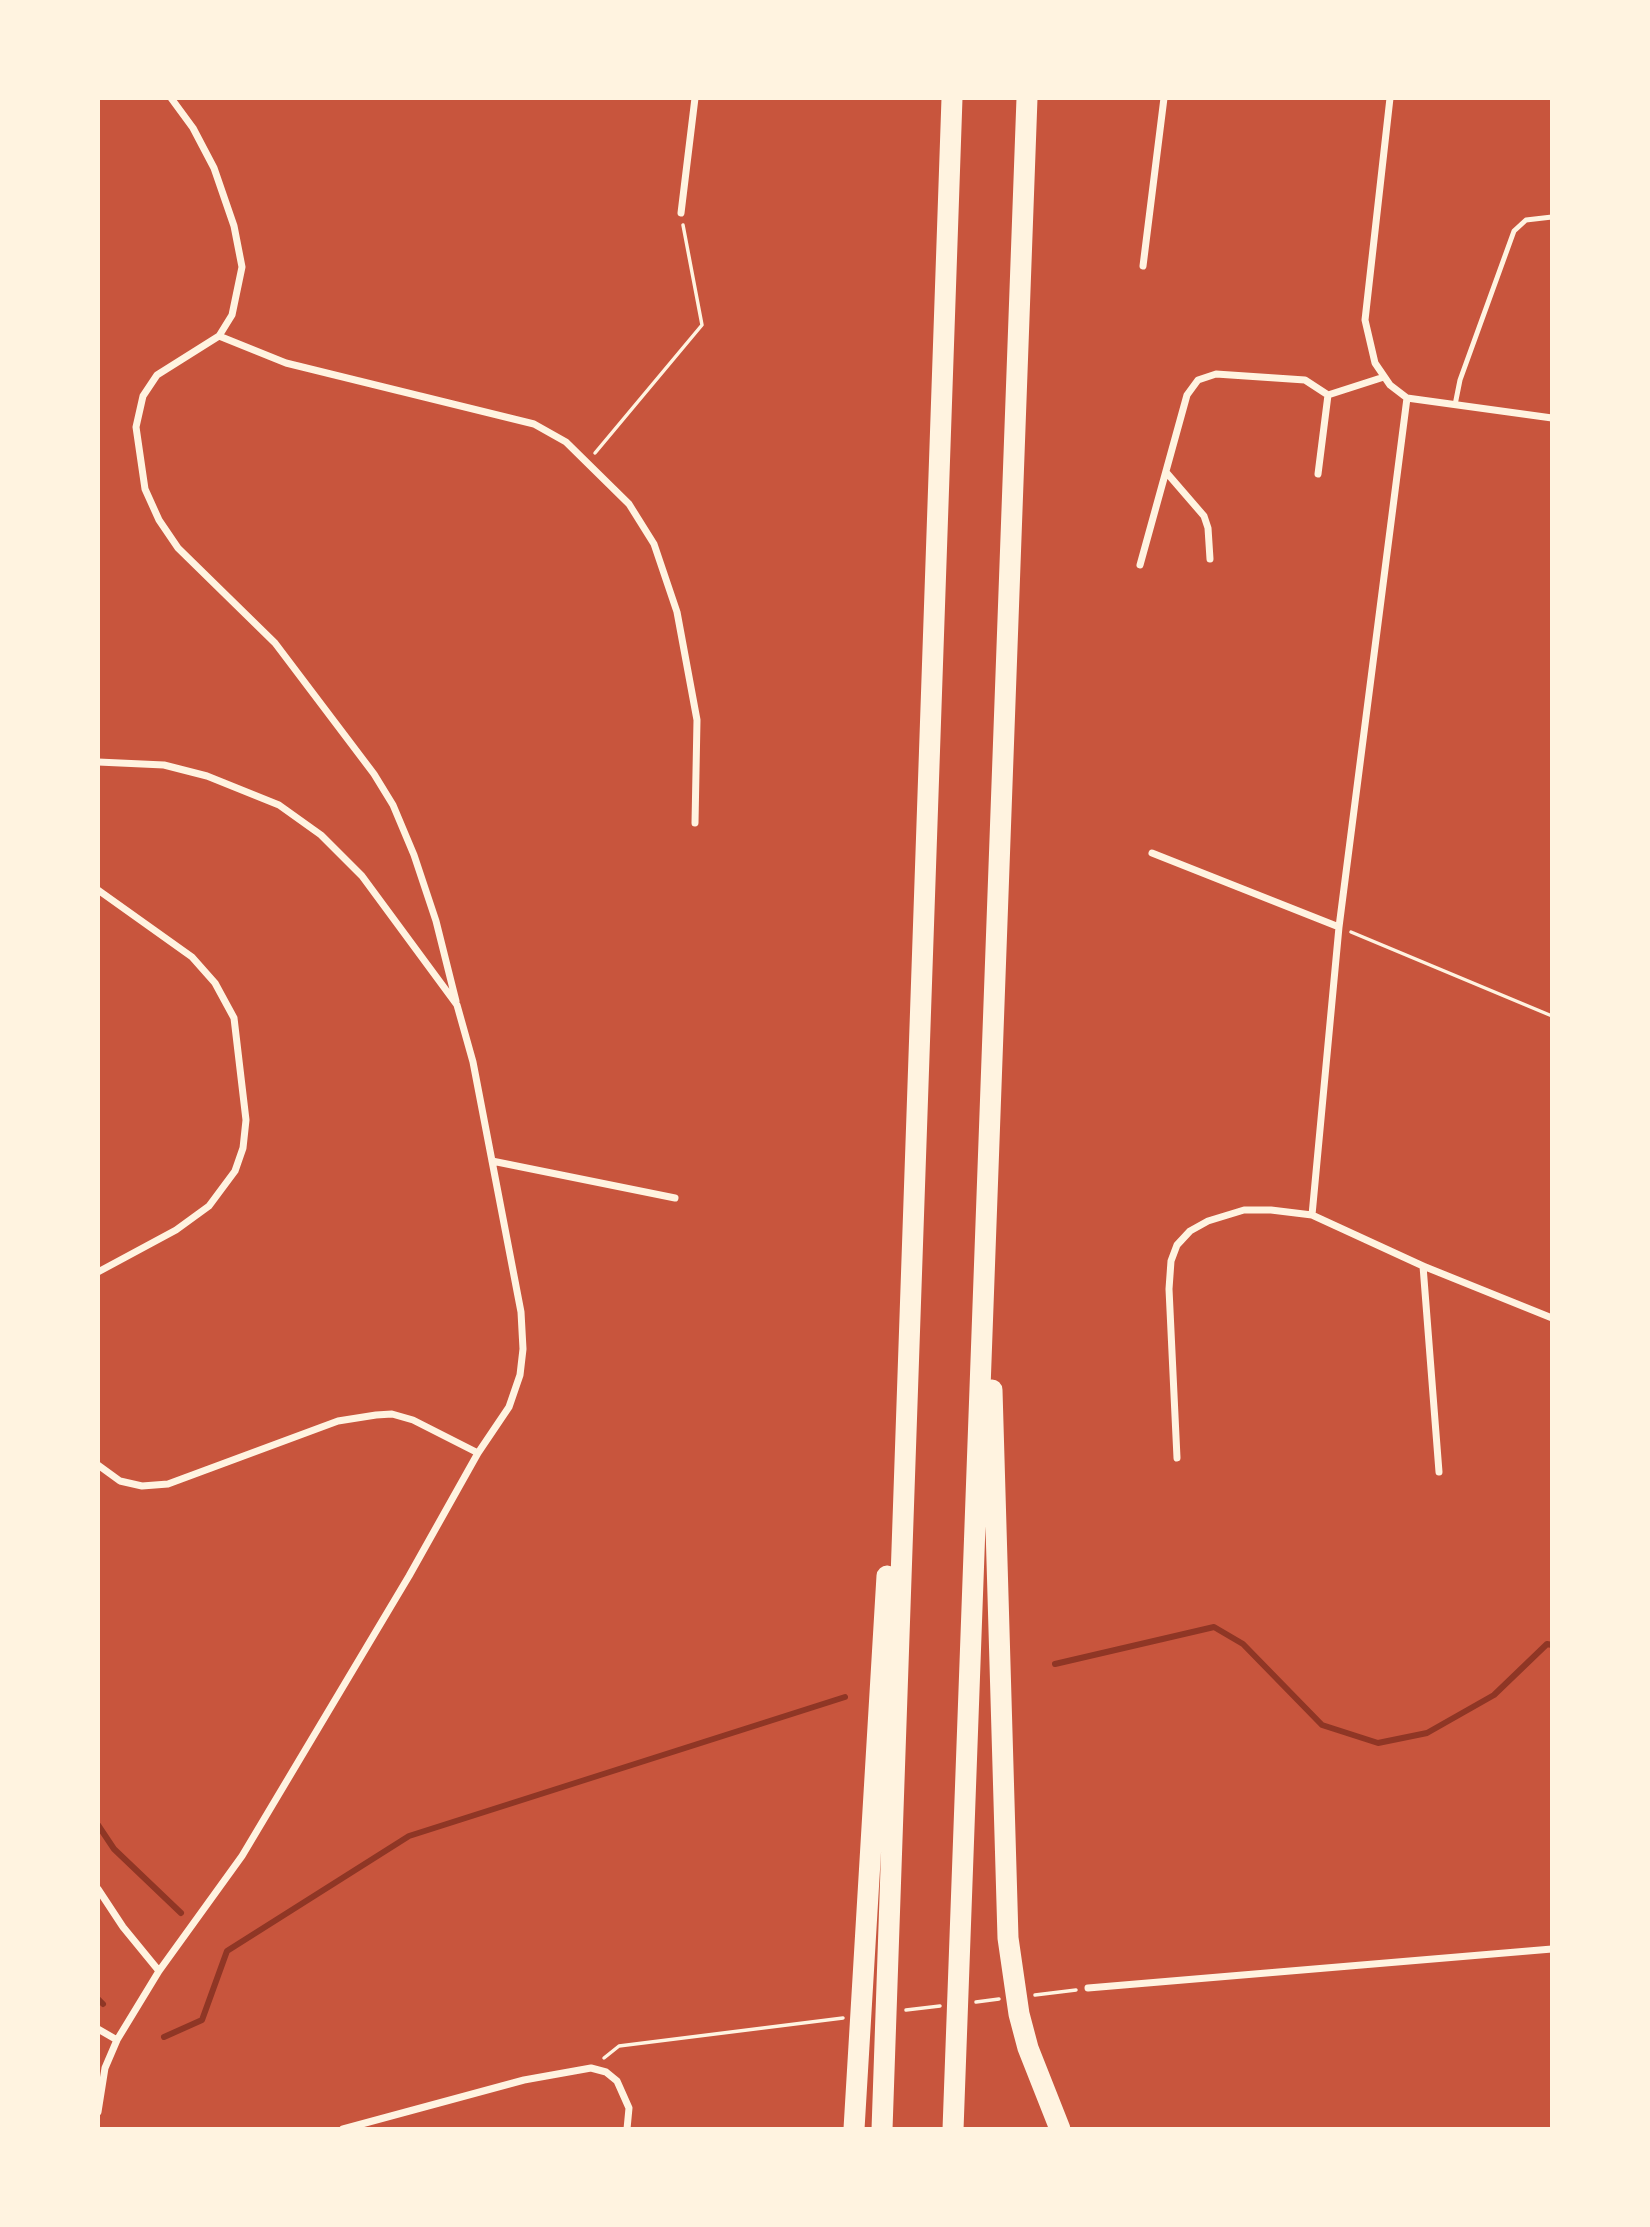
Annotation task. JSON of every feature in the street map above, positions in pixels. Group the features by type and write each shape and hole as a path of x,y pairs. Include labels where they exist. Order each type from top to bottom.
{"highway":[{"path":"882,2129 952,98"},
{"path":"953,2129 1027,98"},
{"path":"982,1284 992,1332 993,1470 1008,1938 1019,2014 1028,2048 1060,2129"},
{"path":"854,2129 897,1390 902,1350 909,1328"}],"street":[{"path":"98,2112 105,2068 117,2040 159,1971 243,1856 409,1576 478,1453 509,1407 520,1375 523,1349 521,1312 473,1062 436,920 393,805 374,774 275,643 178,548 159,520 145,489 136,427 143,396 157,374 219,336 232,315 242,267 238,246 209,158 172,98"},
{"path":"681,213 695,98"},
{"path":"1143,266 1164,98"},
{"path":"1390,98 1365,320 1368,344 1384,377 1407,398 1552,418"},
{"path":"219,336 286,363 534,424 566,442 629,504 654,544 677,612 697,720 695,823"},
{"path":"1140,565 1187,395 1198,380 1206,376 1305,380 1328,395"},
{"path":"1328,395 1384,377"},
{"path":"1318,474 1328,395"},
{"path":"1312,1215 1339,927 1407,398"},
{"path":"1166,472 1204,516 1208,528 1210,559"},
{"path":"98,762 164,765 208,776 279,805 321,835 362,876 457,1005"},
{"path":"1152,853 1339,927"},
{"path":"98,890 181,949 215,983 234,1018 246,1120 243,1148 235,1171 209,1206 166,1236 98,1272"},
{"path":"492,1161 675,1198"},
{"path":"1177,1458 1171,1261 1177,1245 1190,1231 1208,1221 1244,1210 1312,1215 1423,1266 1552,1318"},
{"path":"1423,1266 1439,1472"},
{"path":"98,1465 120,1481 142,1486 168,1484 338,1421 392,1414 413,1420 478,1453"},
{"path":"98,1889 123,1927 159,1971"},
{"path":"1088,1988 1552,1949"},
{"path":"98,2029 117,2040"},
{"path":"343,2129 524,2080 591,2068 606,2072 617,2081 629,2108 627,2129"}],"lane":[{"path":"1455,405 1460,380 1514,232 1526,220 1552,217"}],"path":[{"path":"587,462 702,325 681,213"},
{"path":"1339,927 1552,1016"},
{"path":"591,2068 619,2046 805,2022"}],"waterway":[{"path":"1055,1664 1214,1627 1243,1644 1322,1725 1378,1743 1427,1733 1494,1695 1547,1644 1552,1645"},
{"path":"164,2037 202,2020 227,1951 409,1836 845,1697"},
{"path":"98,1825 114,1849 181,1913"},
{"path":"98,1999 103,2004"}]}
